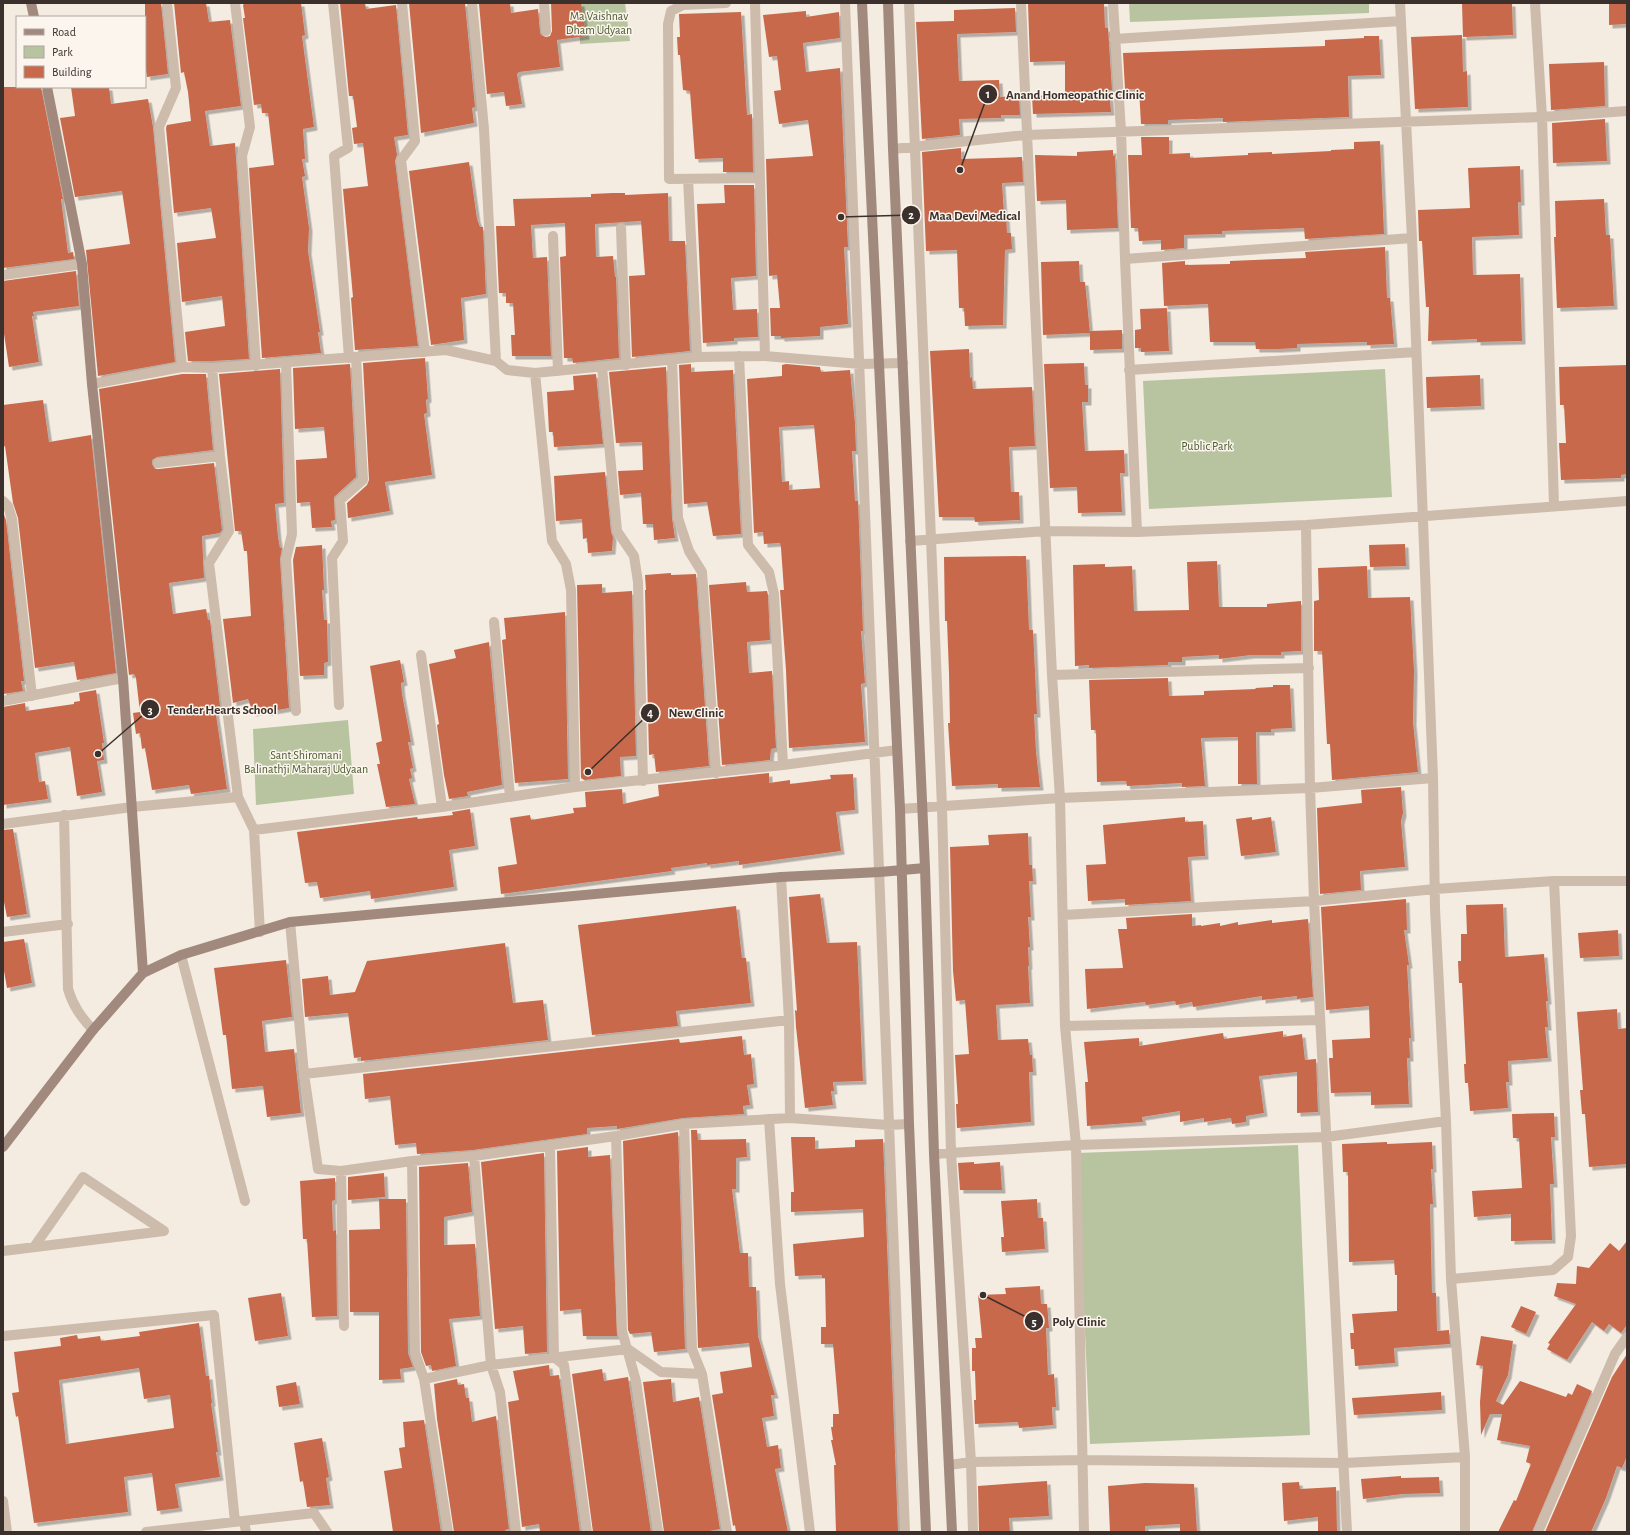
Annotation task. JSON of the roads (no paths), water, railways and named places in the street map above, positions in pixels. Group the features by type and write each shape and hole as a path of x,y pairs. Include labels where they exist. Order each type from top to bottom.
{"main road":[{"path":"31,3 34,16"},
{"path":"862,3 900,809 909,1124 926,1532"},
{"path":"888,3 921,808 925,868 934,1154 952,1532"},
{"path":"48,88 82,264 92,384 123,678 143,973"},
{"path":"3,1147 93,1030 143,973 181,955 290,922 780,877 880,872 925,868"}],"street":[{"path":"167,3 176,88 159,127 182,367"},
{"path":"235,3 250,127 242,156 256,366"},
{"path":"333,3 348,148 334,156 363,480 340,500 343,541 332,558 339,705"},
{"path":"402,3 415,141 401,160 425,352"},
{"path":"472,3 484,129 496,361"},
{"path":"544,3 546,31"},
{"path":"726,3 683,5 671,11 668,24 669,179 760,178"},
{"path":"755,3 765,356"},
{"path":"845,3 905,1532"},
{"path":"909,3 942,806 951,1153 971,1462 973,1532"},
{"path":"1021,3 1052,675 1060,798 1065,1026 1076,1145 1084,1532"},
{"path":"1113,3 1114,39 1121,131 1124,259 1137,532"},
{"path":"1400,3 1412,238 1422,515 1434,778 1435,889 1446,1121 1451,1279 1465,1457 1465,1532"},
{"path":"1535,3 1542,117 1554,505"},
{"path":"1114,39 1401,21"},
{"path":"893,149 1026,136 1121,131 1542,117 1627,111"},
{"path":"688,179 697,357"},
{"path":"621,228 626,365"},
{"path":"553,236 558,372"},
{"path":"1124,259 1412,238"},
{"path":"3,275 82,264"},
{"path":"92,384 182,367 212,368 256,366 446,350 496,361 507,370 535,373 558,372 697,357 765,356 879,365 903,363"},
{"path":"1130,370 1416,352"},
{"path":"739,356 748,545 769,572 774,594 784,765"},
{"path":"672,360 678,518 689,551 702,572 716,773"},
{"path":"286,363 292,534 286,559 296,711"},
{"path":"602,367 617,531 634,556 638,582 643,781"},
{"path":"212,368 229,532 210,563 238,797 254,830 260,932"},
{"path":"535,373 552,541 566,564 570,590 575,787"},
{"path":"158,463 220,456"},
{"path":"3,501 8,506 12,519 32,696"},
{"path":"910,541 1045,531 1137,532 1306,525 1554,505 1627,501"},
{"path":"1306,525 1310,788 1314,901 1347,1532"},
{"path":"494,622 510,797"},
{"path":"421,655 442,807"},
{"path":"1052,675 1309,668"},
{"path":"3,701 123,678"},
{"path":"254,830 442,807 575,787 716,773 897,750"},
{"path":"900,809 1060,798 1310,788 1434,778"},
{"path":"3,824 132,807 238,797"},
{"path":"64,816 68,924 68,989 72,1002 78,1012 93,1030"},
{"path":"780,877 789,1020 790,1118"},
{"path":"1063,915 1314,901 1435,889 1554,881 1627,881"},
{"path":"1451,1279 1553,1270 1568,1257 1571,1236 1554,881"},
{"path":"290,922 304,1074 318,1169 341,1170 412,1161 474,1156 616,1136 684,1124 790,1118 909,1124"},
{"path":"3,932 68,924"},
{"path":"181,955 244,1201"},
{"path":"304,1074 789,1020"},
{"path":"1065,1026 1320,1020"},
{"path":"769,1119 780,1284 810,1532"},
{"path":"934,1154 1076,1145 1326,1136 1446,1121"},
{"path":"684,1124 692,1349 702,1374 727,1532"},
{"path":"616,1136 622,1332 636,1381 658,1532"},
{"path":"550,1145 554,1356 564,1365 587,1532"},
{"path":"474,1156 490,1365 500,1392 516,1532"},
{"path":"412,1161 415,1353 424,1379 448,1532"},
{"path":"341,1170 344,1326"},
{"path":"3,1251 164,1231 83,1177 34,1247"},
{"path":"3,1336 214,1315 240,1522 246,1532"},
{"path":"1538,1532 1615,1354 1627,1337"},
{"path":"424,1379 490,1365 554,1356 628,1349 661,1372 702,1374"},
{"path":"949,1465 971,1462 1083,1460 1344,1463 1465,1457"},
{"path":"3,1501 7,1532"},
{"path":"146,1532 176,1530 314,1513"},
{"path":"314,1513 317,1532"},
{"path":"314,1513 327,1532"}],"place":[{"name":"Anand Homeopathic Clinic","path":"960,170"},
{"name":"Maa Devi Medical","path":"841,217"},
{"name":"Tender Hearts School","path":"98,754"},
{"name":"New Clinic","path":"588,772"},
{"name":"Poly Clinic","path":"983,1295"}],"park label":[{"name":"Ma Vaishnav Dham Udyaan","path":"599,23"},
{"name":"Public Park","path":"1207,446"},
{"name":"Sant Shiromani Balinathji Maharaj Udyaan","path":"306,762"}]}
